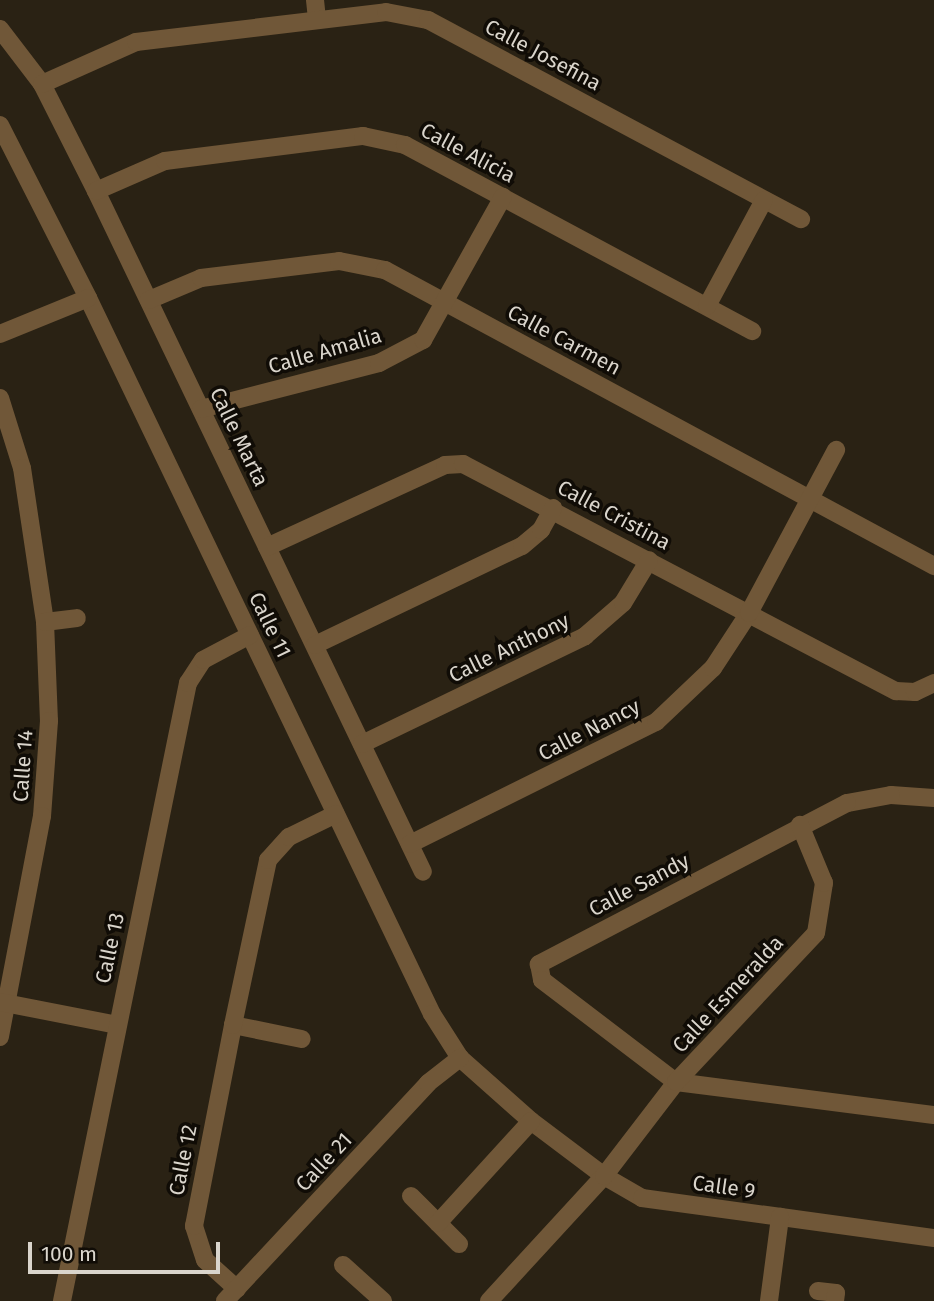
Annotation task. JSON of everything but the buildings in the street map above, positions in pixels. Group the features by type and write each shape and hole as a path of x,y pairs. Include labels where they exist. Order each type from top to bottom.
{"street":[{"path":"315,0 317,19"},
{"name":"Calle Josefina","path":"42,84 136,41 386,12 428,20 801,219"},
{"name":"Calle Marta","path":"0,29 42,84 96,191 423,872"},
{"name":"Calle 11","path":"0,125 88,299 432,1014 460,1059 531,1121"},
{"name":"Calle Alicia","path":"96,191 165,161 363,136 405,145 752,331"},
{"name":"Calle Amalia","path":"201,409 380,363 423,340 503,197"},
{"path":"707,306 764,200"},
{"name":"Calle Carmen","path":"149,300 201,278 339,261 385,270 934,566"},
{"path":"0,334 88,299"},
{"name":"Calle 14","path":"0,398 22,468 45,622 49,721 42,816 3,1002 0,1037"},
{"name":"Calle Nancy","path":"410,844 656,722 713,668 749,612 836,450"},
{"name":"Calle Cristina","path":"268,548 445,465 463,464 553,508 896,691 915,692 934,683"},
{"path":"314,645 522,546 541,530 553,508"},
{"name":"Calle Anthony","path":"362,744 585,636 623,603 649,560"},
{"path":"45,622 77,618"},
{"name":"Calle 13","path":"62,1301 188,683 203,660 250,635"},
{"name":"Calle Sandy","path":"676,1082 542,980 539,964 800,825 847,803 891,795 934,798"},
{"name":"Calle 12","path":"231,1295 205,1260 194,1226 268,860 289,837 336,814"},
{"name":"Calle Esmeralda","path":"489,1301 604,1176 676,1082 816,933 824,883 800,825"},
{"path":"3,1002 117,1025"},
{"path":"233,1025 302,1039"},
{"name":"Calle 21","path":"231,1295 428,1083 460,1059"},
{"path":"676,1082 934,1115"},
{"path":"438,1223 531,1121"},
{"name":"Calle 9","path":"531,1121 604,1176 642,1198 934,1238"},
{"path":"411,1196 459,1244"},
{"path":"769,1301 780,1217"},
{"path":"343,1265 374,1298"},
{"path":"818,1291 836,1293 835,1301"}]}
